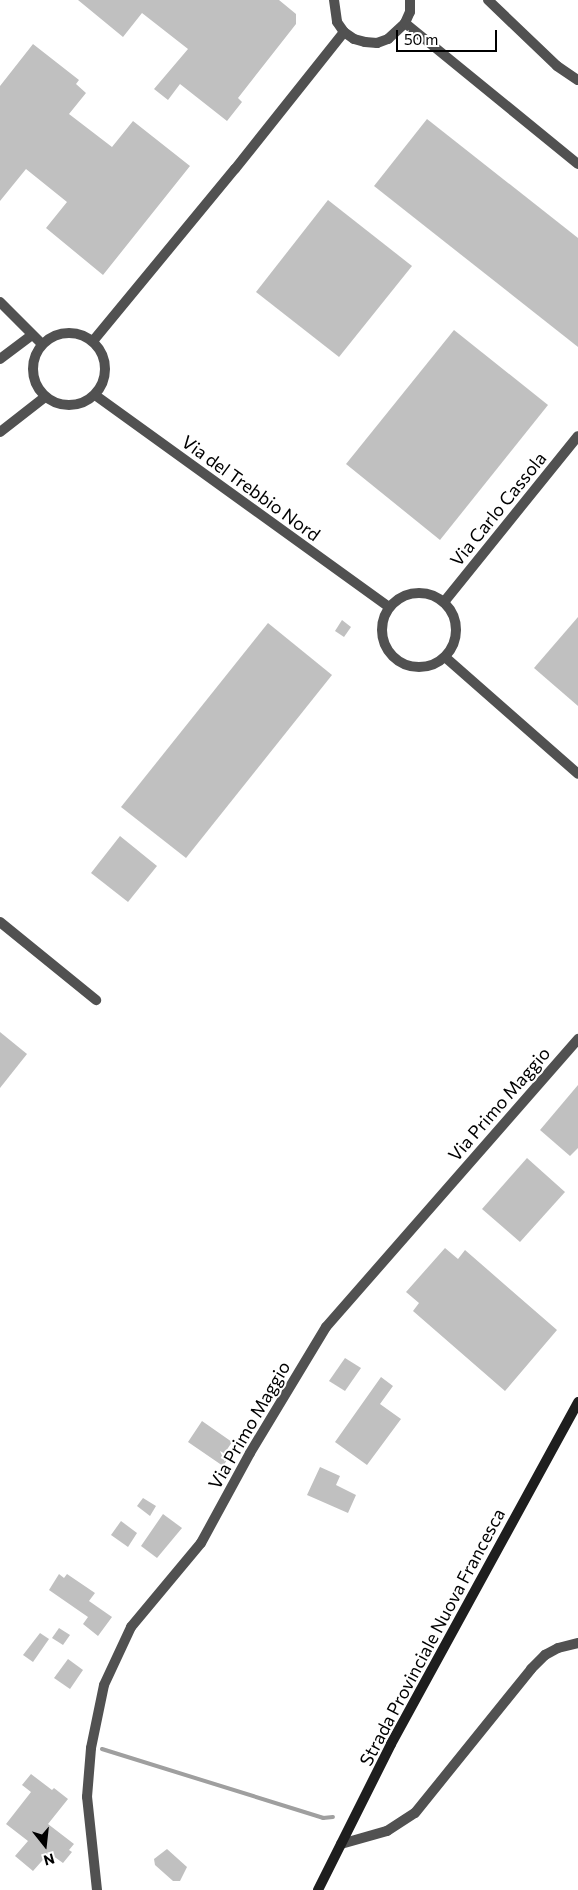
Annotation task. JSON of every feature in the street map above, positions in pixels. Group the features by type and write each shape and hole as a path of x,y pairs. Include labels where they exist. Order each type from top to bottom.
{"main road":[{"name":"Strada Provinciale Nuova Francesca","path":"318,1890 391,1744 578,1402"}],"street":[{"path":"334,0 337,22 344,32 354,39 365,42 377,42 388,39 405,23 410,12 410,0"},
{"path":"488,0 556,66 578,80"},
{"path":"405,23 578,164"},
{"path":"93,341 235,169 344,32"},
{"path":"0,302 42,344"},
{"path":"61,333 72,333 93,341 100,350 105,368 102,385 94,395 85,402 74,405 63,405 45,398 36,385 33,375 34,359 42,344 61,333"},
{"path":"0,359 32,335"},
{"name":"Via del Trebbio Nord","path":"94,395 389,607"},
{"path":"0,432 45,398"},
{"name":"Via Carlo Cassola","path":"444,602 578,436"},
{"path":"422,592 434,595 444,602 453,614 457,629 456,640 445,657 425,667 408,665 394,658 382,639 384,617 389,607 409,593 422,592"},
{"path":"445,657 578,774"},
{"path":"0,922 96,1000"},
{"name":"Via Primo Maggio","path":"98,1890 87,1797 91,1748 104,1684 131,1627 201,1543 250,1453 326,1327 578,1038"},
{"path":"341,1844 387,1831 415,1812 531,1668 545,1655 558,1648 578,1643"}],"building":[{"path":"78,0 279,0 296,14 296,24 238,98 242,102 227,121 180,84 168,100 154,89 188,49 142,13 123,37"},
{"path":"33,44 79,80 76,84 86,93 69,114 112,147 133,121 190,166 103,275 46,228 67,202 26,169 0,201 0,86"},
{"path":"427,119 578,238 578,347 374,186"},
{"path":"328,200 412,266 339,357 256,292"},
{"path":"454,330 548,405 440,540 346,464"},
{"path":"578,617 578,706 534,668"},
{"path":"342,620 351,627 344,637 335,631"},
{"path":"268,623 332,675 186,858 121,807"},
{"path":"120,836 157,866 128,902 91,873"},
{"path":"0,1032 27,1054 0,1088"},
{"path":"578,1085 578,1148 570,1156 540,1130"},
{"path":"527,1158 565,1192 520,1242 482,1209"},
{"path":"445,1248 458,1259 465,1250 557,1330 505,1391 413,1311 419,1303 406,1292"},
{"path":"345,1358 361,1368 345,1391 329,1381"},
{"path":"381,1377 393,1386 380,1404 401,1419 367,1465 335,1442"},
{"path":"202,1421 232,1442 226,1451 231,1454 223,1466 188,1442"},
{"path":"320,1467 340,1476 336,1485 356,1495 348,1513 307,1495"},
{"path":"143,1498 156,1506 150,1516 137,1506"},
{"path":"163,1514 182,1528 157,1558 141,1546"},
{"path":"121,1521 137,1533 128,1547 111,1535"},
{"path":"59,1574 64,1578 67,1574 95,1593 89,1601 112,1617 98,1636 83,1624 88,1617 49,1590"},
{"path":"59,1628 70,1635 63,1645 52,1638"},
{"path":"40,1633 49,1639 33,1662 23,1655"},
{"path":"68,1659 83,1670 70,1689 54,1678"},
{"path":"31,1774 52,1790 54,1788 68,1799 48,1824 74,1844 69,1850 72,1852 63,1863 49,1853 33,1871 15,1856 28,1841 6,1824 31,1792 22,1785"},
{"path":"167,1849 187,1867 180,1881 173,1881 155,1865 154,1859"}],"waterway":[{"path":"102,1749 323,1818 333,1817"}]}
